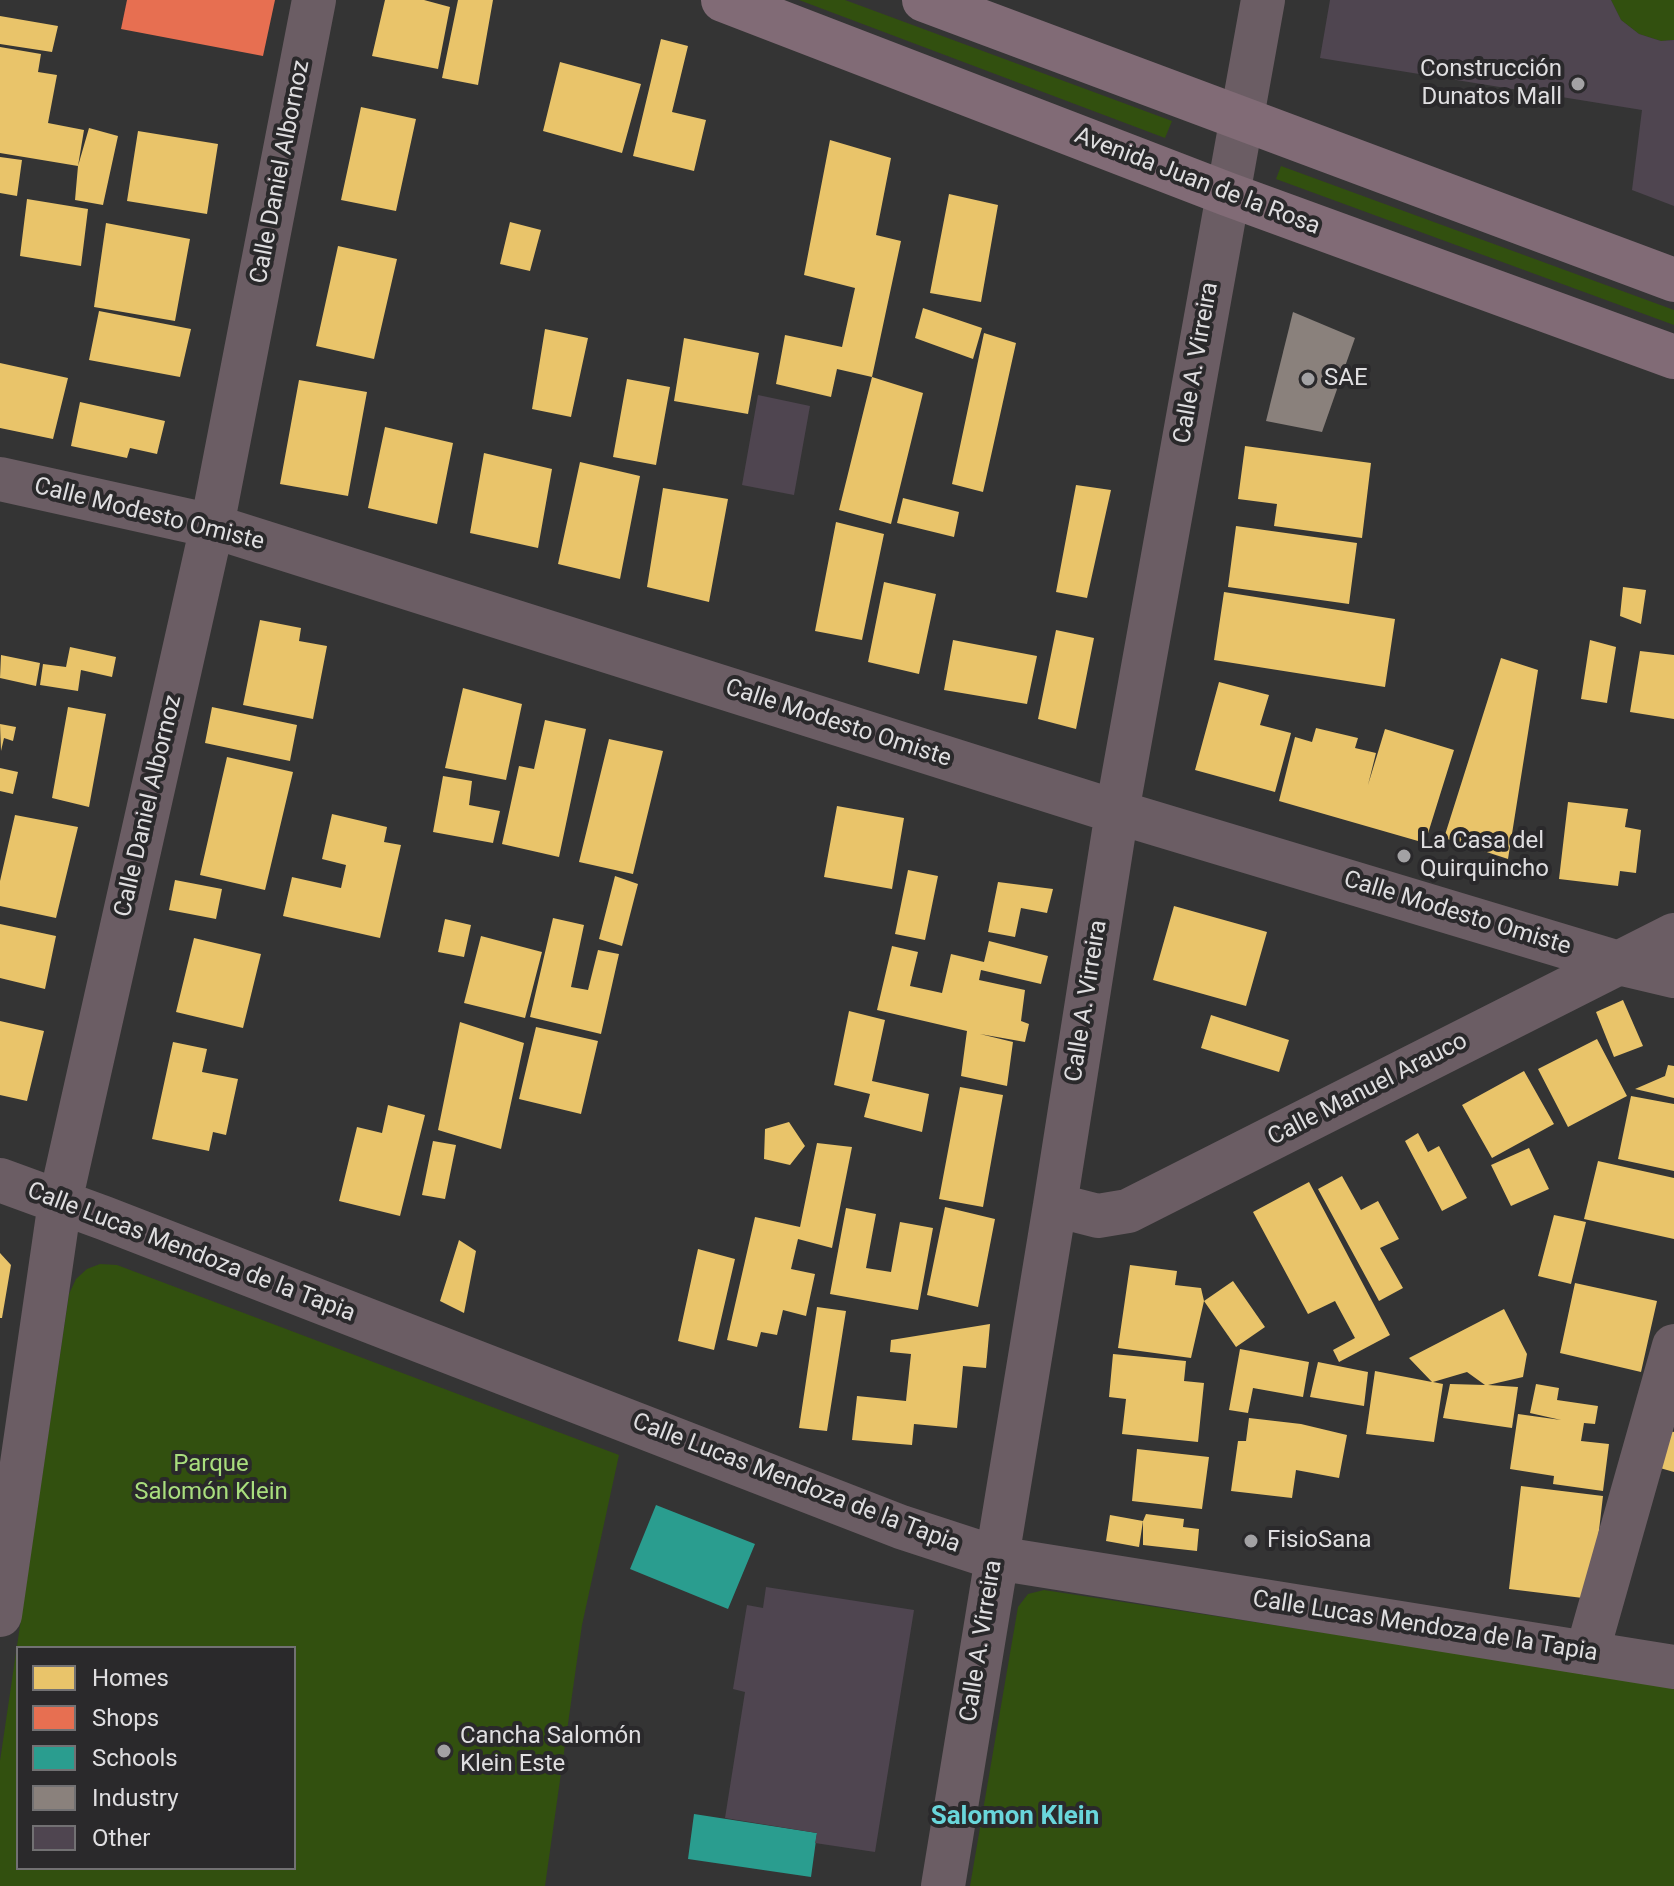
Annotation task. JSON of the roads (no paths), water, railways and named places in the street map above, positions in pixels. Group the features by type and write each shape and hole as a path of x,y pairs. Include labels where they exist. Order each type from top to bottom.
{"main road":[{"name":"Avenida Juan de la Rosa","path":"723,0 1227,194 1674,357"},
{"path":"924,0 1674,280"}],"street":[{"name":"Calle Daniel Albornoz","path":"0,1615 60,1202 212,526 314,0"},
{"name":"Calle A. Virreira","path":"943,1886 1117,812 1263,0"},
{"name":"Calle Modesto Omiste","path":"0,479 212,526 1117,812 1619,963 1674,976"},
{"name":"Calle Manuel Arauco","path":"1055,1205 1098,1216 1128,1211 1674,935"},
{"name":"Calle Lucas Mendoza de la Tapia","path":"0,1180 901,1527 996,1558 1674,1667"},
{"path":"1587,1653 1674,1346"}],"place":[{"name":"Construcción Dunatos Mall","path":"1578,84"},
{"name":"SAE","path":"1308,379"},
{"name":"La Casa del Quirquincho","path":"1404,856"},
{"name":"FisioSana","path":"1251,1541"},
{"name":"Cancha Salomón Klein Este","path":"444,1751"}],"district":[{"name":"Salomon Klein","path":"1015,1817"}],"park label":[{"name":"Parque Salomón Klein","path":"211,1479"}]}
